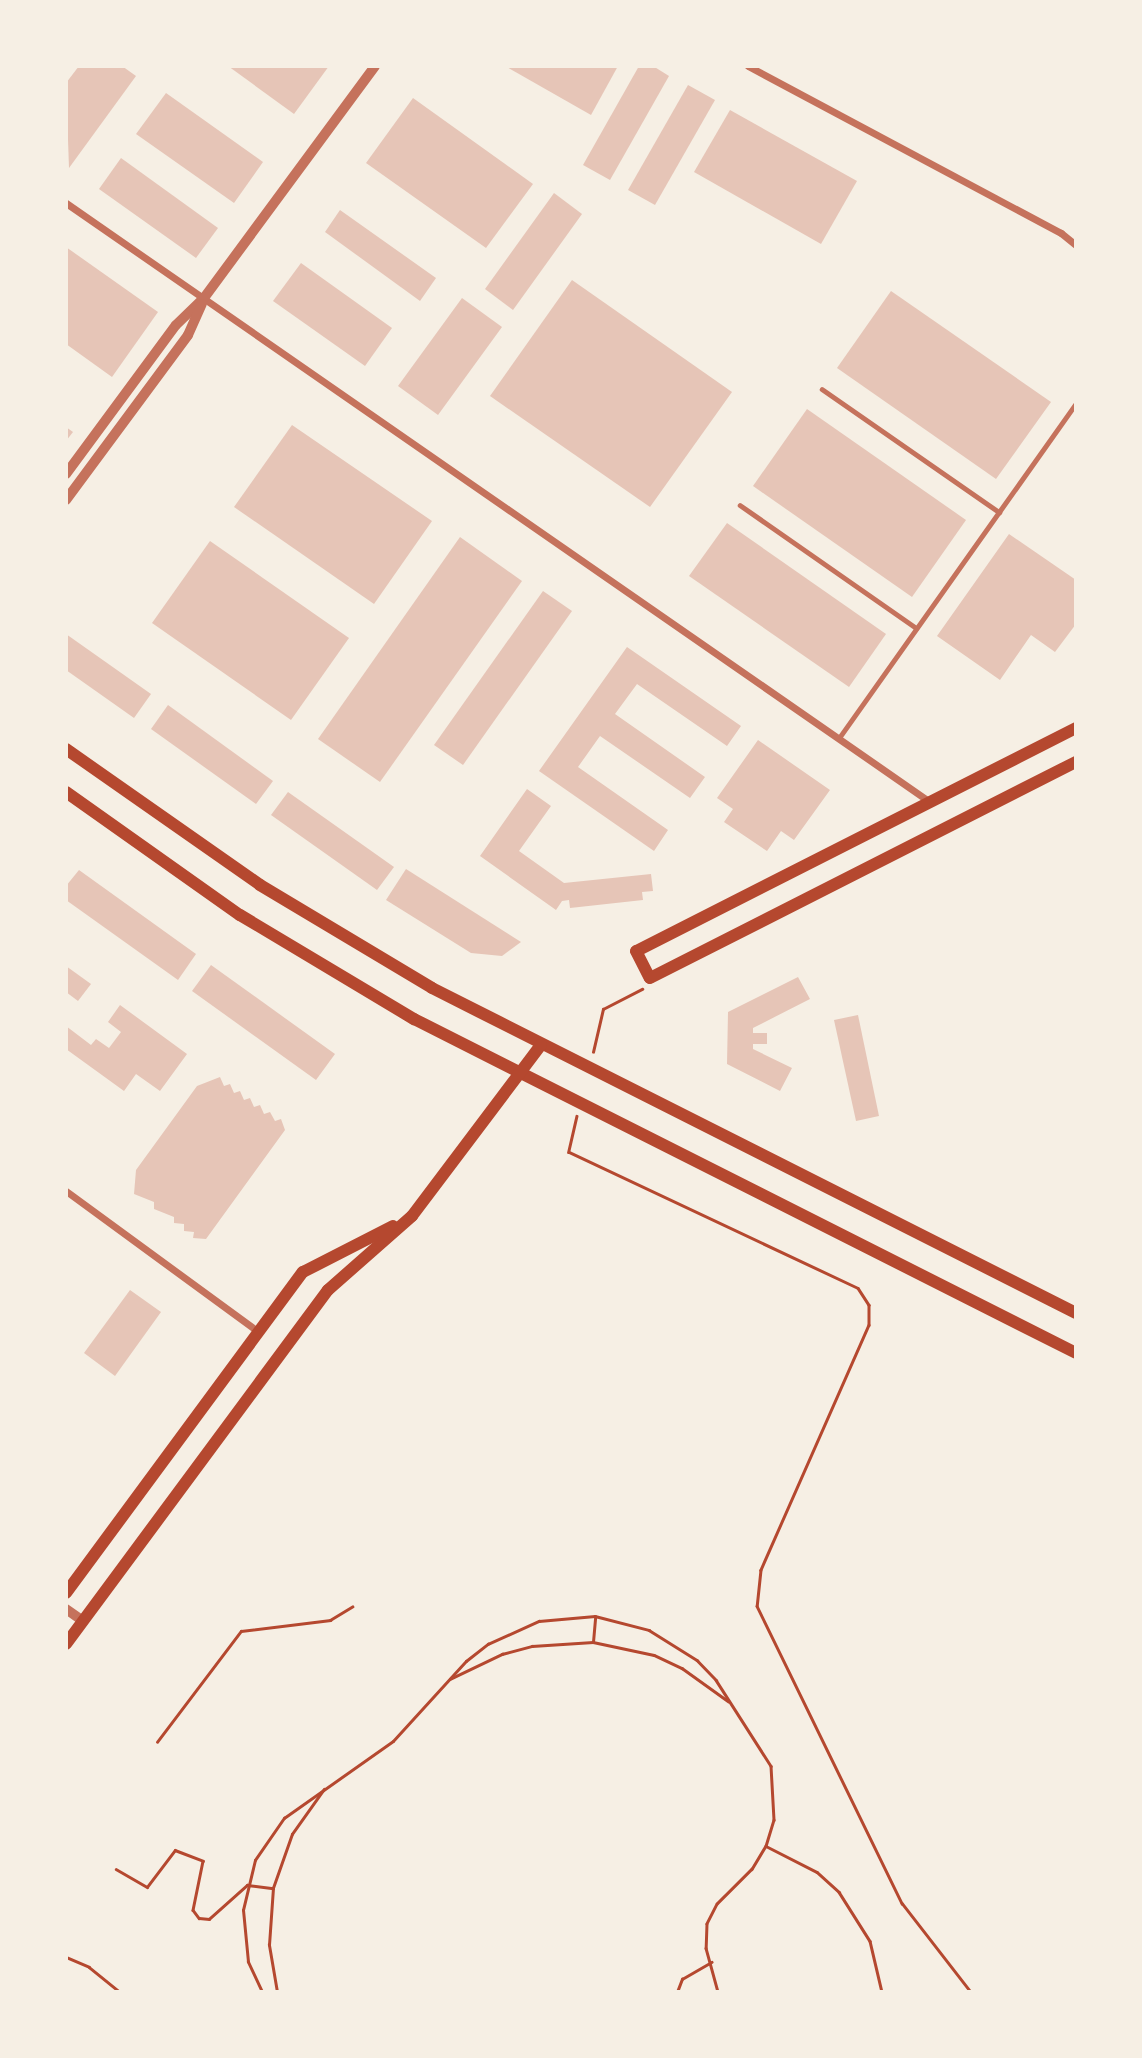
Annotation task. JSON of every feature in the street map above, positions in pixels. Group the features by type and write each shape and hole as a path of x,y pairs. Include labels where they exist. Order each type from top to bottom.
{"main road":[{"path":"1076,728 636,951 650,978 1076,762"},
{"path":"66,749 316,921 541,1045 1076,1313"},
{"path":"66,792 298,951 519,1074 1076,1353"},
{"path":"66,1644 328,1290 412,1216 541,1045"},
{"path":"66,1592 303,1272 412,1216"}],"street":[{"path":"66,474 176,325 204,298 374,66"},
{"path":"748,66 1076,245"},
{"path":"66,203 930,802"},
{"path":"66,500 187,334 204,298"},
{"path":"66,1191 259,1332"},
{"path":"66,1609 83,1621"}],"lane":[{"path":"822,389 999,512"},
{"path":"839,738 1076,403"},
{"path":"740,505 916,628"}],"path":[{"path":"569,1152 864,1295 869,1325 761,1570 757,1606 902,1903 933,1947 971,1992"},
{"path":"157,1742 241,1630 330,1620 352,1607"},
{"path":"593,1642 595,1616"},
{"path":"262,1992 243,1936 247,1885 268,1838 284,1818 393,1741 466,1661 513,1630 539,1621 595,1616 623,1621 674,1643 716,1681 771,1766 774,1820 766,1846 752,1869 717,1904 707,1924 706,1948 719,1992"},
{"path":"447,1681 502,1654 562,1642 593,1642 654,1655 708,1684 732,1704"},
{"path":"277,1992 269,1945 273,1888 292,1834 325,1787"},
{"path":"766,1846 809,1867 839,1892 870,1941 883,1992"},
{"path":"116,1869 147,1887 175,1850 203,1861 193,1910 199,1918 209,1919 247,1885 273,1888"},
{"path":"66,1956 89,1967 120,1992"},
{"path":"677,1992 682,1979 711,1962"}],"building":[{"path":"79,66 122,66 136,76 69,168 66,83"},
{"path":"228,66 329,66 294,114"},
{"path":"505,66 618,66 591,115"},
{"path":"639,66 653,66 669,76 610,180 583,165"},
{"path":"688,85 715,100 655,205 628,190"},
{"path":"166,93 263,162 234,203 136,134"},
{"path":"413,98 533,184 486,248 366,163"},
{"path":"730,110 857,181 821,244 694,172"},
{"path":"121,158 218,228 196,258 99,189"},
{"path":"554,193 582,214 513,310 485,289"},
{"path":"340,210 436,278 420,301 325,232"},
{"path":"66,247 158,312 112,377 66,344"},
{"path":"301,263 392,328 365,366 273,301"},
{"path":"572,280 732,392 650,507 490,396"},
{"path":"891,291 1051,402 996,479 837,368"},
{"path":"462,298 502,327 438,415 398,386"},
{"path":"807,409 966,520 912,597 753,486"},
{"path":"292,425 432,521 374,604 234,507"},
{"path":"66,427 73,432 66,441"},
{"path":"727,523 886,634 849,687 689,576"},
{"path":"1009,534 1076,580 1076,624 1055,652 1031,635 1000,680 937,636"},
{"path":"460,537 522,581 380,782 318,739"},
{"path":"210,541 349,638 291,720 152,623"},
{"path":"543,591 572,611 463,765 434,745"},
{"path":"66,634 151,694 134,718 66,670"},
{"path":"627,647 741,726 727,746 637,684 615,714 705,777 690,798 600,736 578,767 668,830 654,851 539,771"},
{"path":"168,705 273,781 256,804 151,729"},
{"path":"758,740 830,790 794,840 781,831 767,851 724,822 733,809 717,798"},
{"path":"527,789 551,806 519,851 564,883 651,874 653,891 642,892 643,900 570,908 569,900 562,901 556,910 480,856"},
{"path":"288,792 394,867 377,890 271,815"},
{"path":"406,869 521,942 502,956 471,953 386,900"},
{"path":"79,870 196,954 178,980 66,900 66,886"},
{"path":"211,965 335,1054 316,1080 192,991"},
{"path":"66,966 91,984 78,1001 66,992"},
{"path":"798,977 810,999 753,1028 753,1033 767,1033 767,1044 753,1044 753,1049 792,1068 780,1091 727,1064 728,1012"},
{"path":"120,1005 187,1054 160,1091 136,1074 124,1091 66,1049 66,1026 91,1045 96,1039 109,1048 121,1032 108,1022"},
{"path":"858,1015 879,1116 856,1121 834,1020"},
{"path":"220,1077 224,1086 230,1084 234,1093 240,1091 244,1100 250,1098 254,1107 260,1105 264,1114 270,1112 275,1121 281,1119 285,1130 206,1239 193,1238 194,1232 184,1231 184,1224 174,1223 174,1217 154,1209 154,1202 134,1194 136,1170 197,1086"},
{"path":"130,1290 161,1312 115,1376 84,1353"}]}
